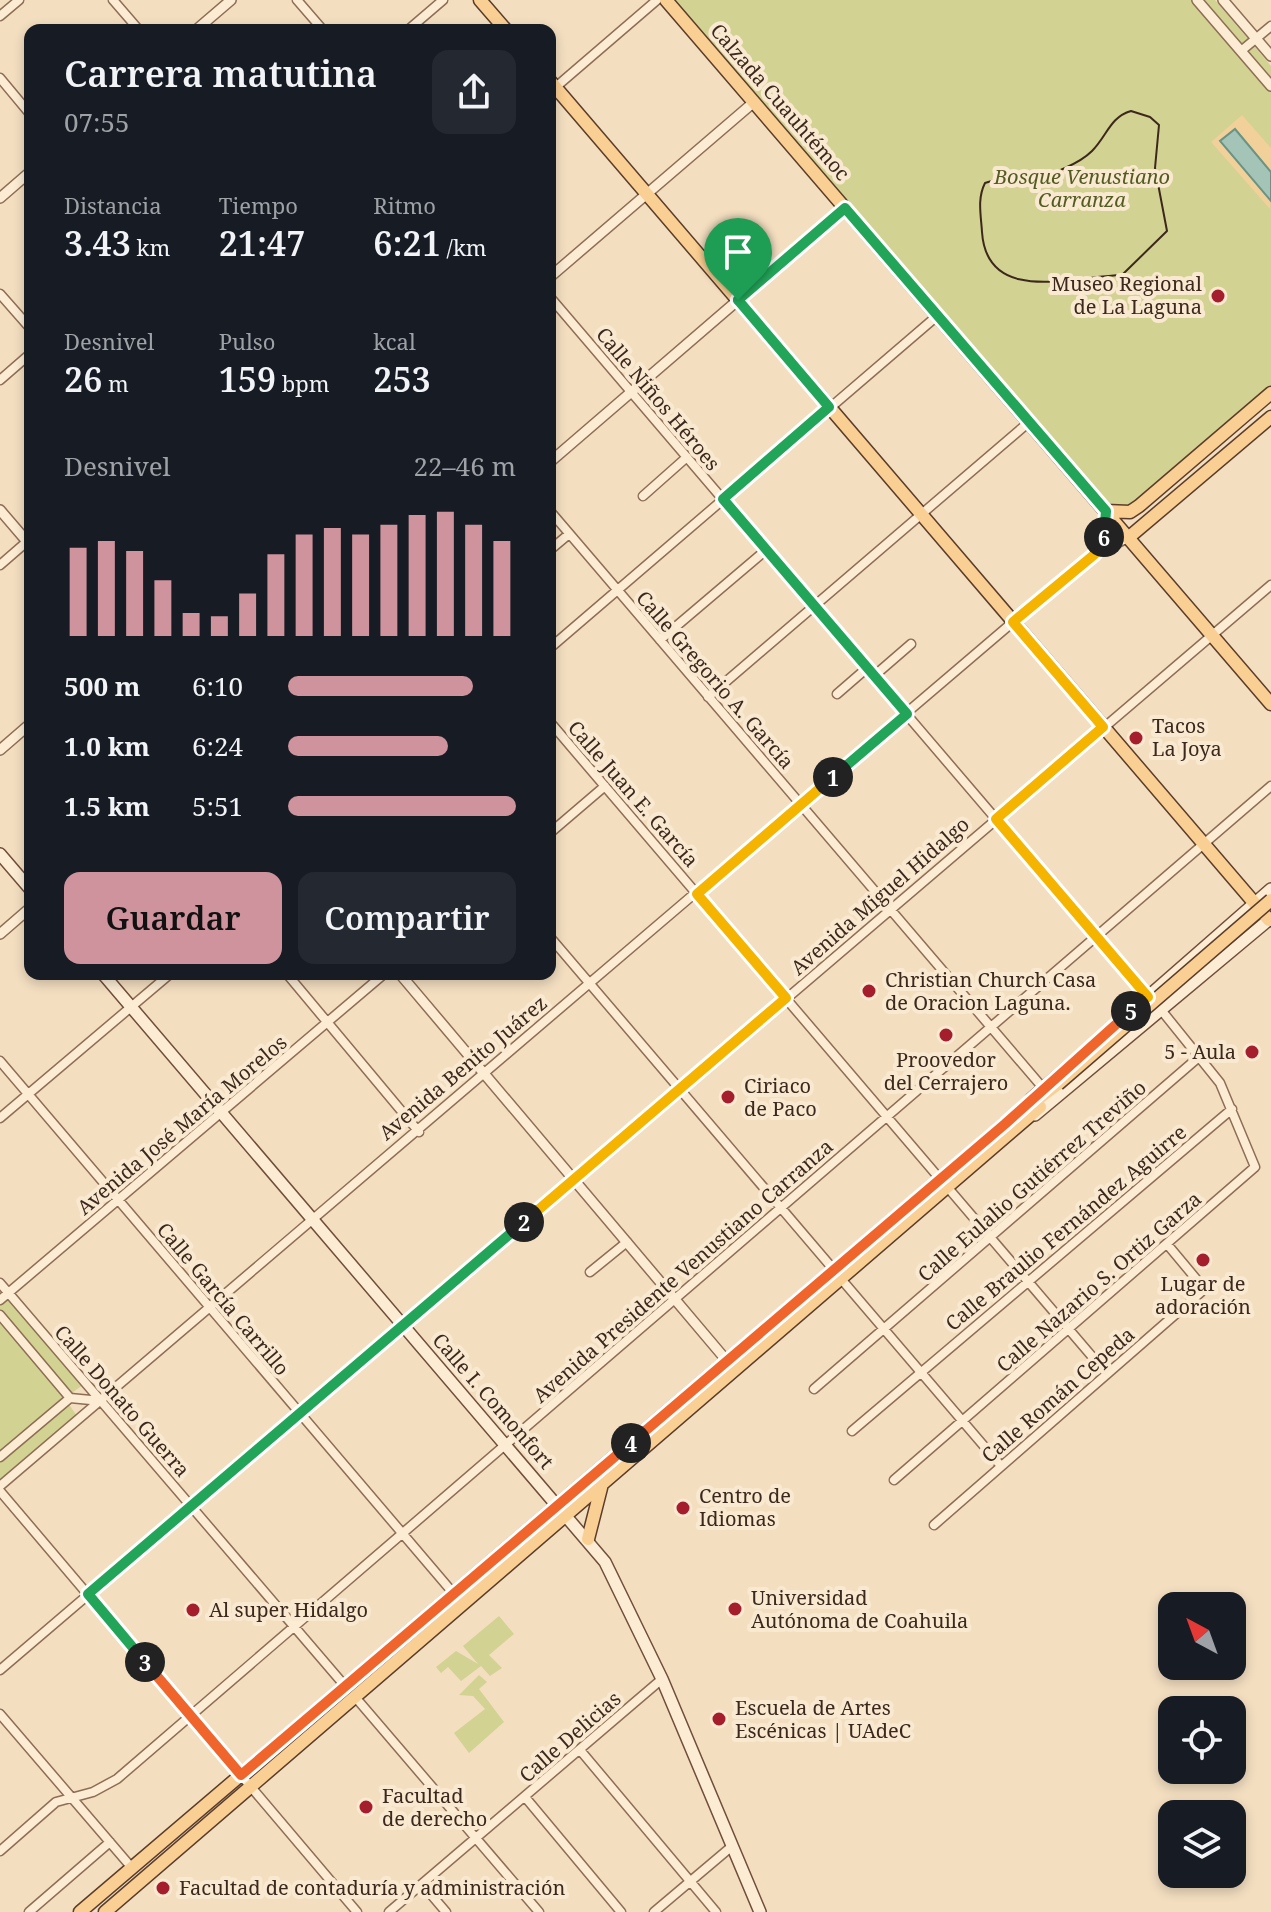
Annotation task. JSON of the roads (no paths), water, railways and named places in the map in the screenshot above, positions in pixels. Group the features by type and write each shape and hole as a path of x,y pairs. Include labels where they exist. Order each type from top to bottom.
{"main road":[{"path":"480,0 501,24"},
{"name":"Calzada Cuauhtémoc","path":"666,0 1270,701"},
{"path":"556,92 1254,903 1270,915"},
{"path":"1095,554 1106,531 1106,511 1130,512 1139,506 1271,393"},
{"name":"Avenida Benito Juárez","path":"1128,538 1271,417"},
{"path":"0,854 24,882"},
{"path":"1009,1129 1043,1088 1271,889"},
{"path":"105,1912 602,1487 838,1275 1271,900"},
{"path":"1059,1086 1270,915"},
{"path":"1009,1129 1162,1011 1270,915"},
{"name":"Calle I. Comonfort","path":"108,980 588,1539 622,1593 662,1679 760,1912"},
{"path":"80,1912 727,1361 838,1275"},
{"path":"588,1539 602,1487"}],"street":[{"path":"0,16 19,0"},
{"path":"113,0 134,24"},
{"path":"203,24 231,0"},
{"path":"297,0 318,24"},
{"path":"415,24 443,0"},
{"path":"556,84 657,0"},
{"path":"1197,0 1271,86"},
{"path":"1223,0 1271,56"},
{"path":"1241,51 1271,26"},
{"path":"0,78 24,107"},
{"path":"556,272 754,102"},
{"path":"0,198 24,177"},
{"path":"556,457 845,208"},
{"path":"0,294 24,321"},
{"name":"Calle Niños Héroes","path":"556,304 1148,997"},
{"path":"556,643 937,316"},
{"path":"0,380 24,359"},
{"path":"708,697 1029,422"},
{"path":"643,496 687,457"},
{"path":"0,510 24,536"},
{"name":"Calle Gregorio A. García","path":"556,518 1043,1088"},
{"path":"556,545 569,534"},
{"name":"Avenida Benito Juárez","path":"0,1489 1013,622 1095,554 1128,538"},
{"path":"0,565 24,546"},
{"path":"660,640 766,550"},
{"name":"Avenida Miguel Hidalgo","path":"0,1670 1271,585"},
{"path":"874,676 911,644"},
{"path":"837,694 867,668"},
{"path":"0,750 24,729"},
{"name":"Calle Juan E. García","path":"556,729 1107,1374"},
{"path":"556,828 605,786"},
{"name":"Avenida Presidente Venustiano Carranza","path":"0,1851 56,1802 93,1792 117,1779 1271,786"},
{"path":"0,934 24,913"},
{"path":"556,944 1001,1466"},
{"path":"0,1118 163,980"},
{"path":"292,980 419,1132"},
{"name":"Avenida José María Morelos","path":"0,1300 377,980"},
{"path":"405,980 727,1361"},
{"path":"1162,1011 1200,1056 1232,1109"},
{"name":"Calle Eulalio Gutiérrez Treviño","path":"814,1389 1200,1056"},
{"name":"Calle García Carrillo","path":"0,1061 454,1594"},
{"name":"Calle Nazario S. Ortiz Garza","path":"894,1480 1255,1167 1232,1109"},
{"name":"Calle Braulio Fernández Aguirre","path":"852,1431 1232,1109"},
{"path":"590,1272 627,1242"},
{"name":"Calle Román Cepeda","path":"934,1525 1202,1290 1167,1244"},
{"name":"Calle Donato Guerra","path":"0,1283 345,1686"},
{"name":"Calle Donato Guerra","path":"0,1315 70,1398 0,1457"},
{"path":"70,1398 101,1401"},
{"path":"0,1489 357,1912"},
{"name":"Calle Delicias","path":"389,1912 662,1679"},
{"path":"356,1698 539,1912"},
{"path":"0,1714 132,1868"},
{"path":"580,1750 716,1912"},
{"path":"525,1797 621,1912"},
{"path":"29,1912 110,1842"},
{"path":"654,1912 731,1847"},
{"path":"423,1885 446,1912"}],"tram line":[{"path":"1131,111 1150,117 1159,125 1155,168 1167,231 1122,275 1036,282 999,270 987,255 982,232 980,201 985,183 1054,173 1089,153 1113,122 1131,111"}],"place":[{"name":"Museo Regional de La Laguna","path":"1218,296"},
{"name":"Tacos La Joya","path":"1136,738"},
{"name":"Christian Church Casa de Oracion Laguna.","path":"869,991"},
{"name":"Proovedor del Cerrajero","path":"946,1035"},
{"name":"5 - Aula","path":"1252,1052"},
{"name":"Ciriaco de Paco","path":"728,1097"},
{"name":"Lugar de adoración","path":"1203,1260"},
{"name":"Centro de Idiomas","path":"683,1508"},
{"name":"Universidad Autónoma de Coahuila","path":"735,1609"},
{"name":"Al super Hidalgo","path":"193,1610"},
{"name":"Escuela de Artes Escénicas | UAdeC","path":"719,1719"},
{"name":"Facultad de derecho","path":"366,1807"},
{"name":"Facultad de contaduría y administración","path":"163,1888"}],"park label":[{"name":"Bosque Venustiano Carranza","path":"1082,188"}]}
